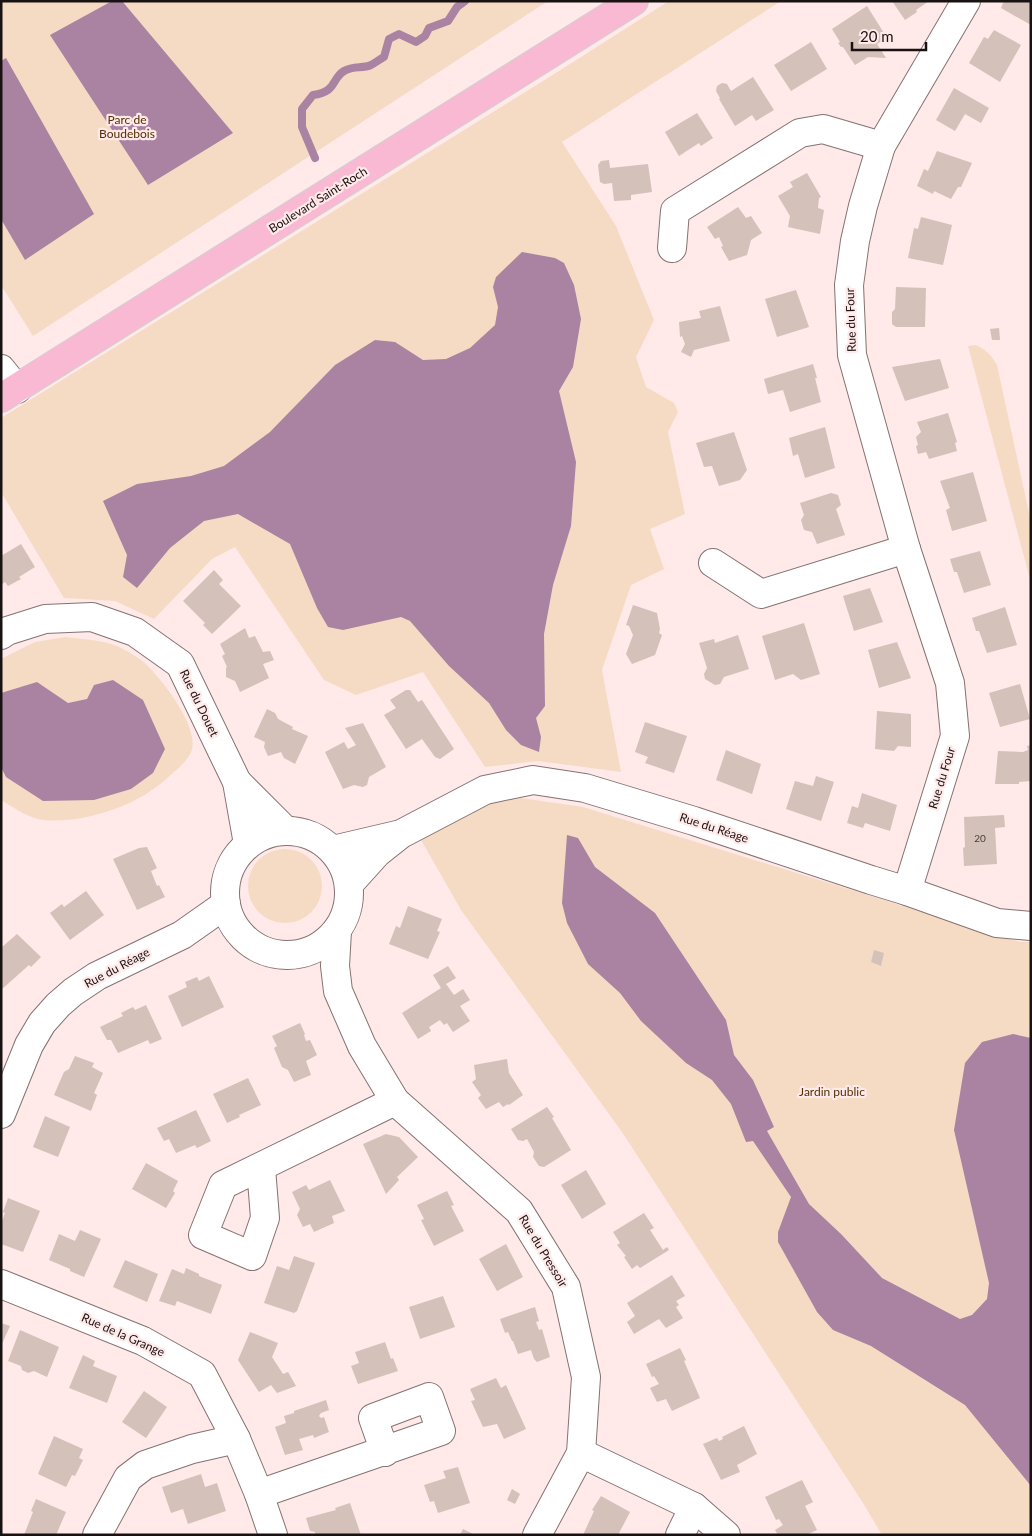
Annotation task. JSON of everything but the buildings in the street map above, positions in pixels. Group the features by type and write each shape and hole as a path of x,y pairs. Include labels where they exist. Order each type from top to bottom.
{"main road":[{"name":"Boulevard Saint-Roch","path":"6,385 634,1"}],"street":[{"name":"Rue du Four","path":"907,891 955,736 950,683 906,549 852,355 849,285 855,241 863,206 881,146 966,1"},
{"path":"672,248 675,212 800,134 823,128 881,146"},
{"path":"713,564 761,594 906,549"},
{"name":"Rue du Douet","path":"1,635 7,631 44,618 92,616 135,632 180,664 237,782"},
{"name":"Rue du Réage","path":"401,834 485,790 532,780 585,788 694,821 907,891 997,923 1031,926"},
{"path":"237,782 286,831"},
{"path":"237,782 248,844"},
{"path":"286,831 303,832 319,839 333,850 344,866 349,884 349,900 345,916 337,931 325,942 310,951 292,955 273,954 255,947 240,934 231,920 226,904 225,887 229,871 237,856 248,844 266,834 286,831"},
{"path":"333,850 401,834"},
{"path":"349,884 377,853 401,834"},
{"name":"Rue du Réage","path":"1,1114 29,1045 42,1024 73,992 97,976 182,935 226,904"},
{"path":"337,931 335,966 338,991"},
{"path":"182,935 240,934"},
{"path":"292,955 320,973 338,991"},
{"name":"Rue du Pressoir","path":"338,991 362,1046 395,1101 519,1211 566,1287 586,1377 581,1453 537,1535"},
{"path":"261,1168 395,1101"},
{"name":"Rue de la Grange","path":"1,1284 143,1341 202,1374 236,1439 259,1494 273,1535"},
{"path":"97,1535 128,1478 145,1465 192,1449 236,1439"},
{"path":"259,1494 385,1452"},
{"path":"581,1453 694,1507 726,1535"},
{"path":"680,1535 694,1507"}],"green space":[{"name":"Parc de Boudebois","path":"1,1 548,1 33,336 1,285"},
{"path":"669,1 781,1 562,142 616,226 654,320 636,357 646,387 674,403 678,412 668,432 685,514 650,529 664,569 631,585 602,670 621,772 538,761 485,767 423,672 356,695 324,680 235,547 212,559 154,619 115,601 64,598 1,492 1,418"},
{"path":"975,345 988,353 997,365 1031,522 1031,583 968,346"},
{"path":"65,637 98,641 117,646 146,664 178,705 190,730 193,742 191,752 184,763 152,790 127,804 102,813 75,819 38,819 28,816 1,800 1,659 35,642"},
{"name":"Jardin public","path":"514,797 583,807 1020,942 1031,942 1031,1535 882,1535 622,1132 461,910 421,840 464,811"},
{"path":"285,849 299,852 311,860 319,872 322,886 319,900 311,912 299,920 285,923 271,920 259,912 251,900 248,886 251,872 259,860 271,852"}],"shaded area":[{"path":"112,1 122,1 233,133 148,185 50,35"},
{"path":"6,58 94,214 25,260 1,219 1,61"},
{"path":"522,252 555,258 564,263 574,285 581,319 573,367 559,391 576,462 571,526 553,585 544,634 545,706 536,718 541,737 539,752 521,745 506,730 489,703 449,666 410,621 401,617 343,630 328,627 317,608 290,544 238,514 204,521 170,548 137,588 123,577 127,555 103,501 137,484 191,476 224,466 270,432 335,365 375,340 395,342 423,360 446,359 470,348 495,325 498,307 493,287 496,277"},
{"path":"113,680 143,700 165,749 153,773 131,789 94,800 43,801 6,777 1,767 1,693 37,682 68,703 87,699 94,685"},
{"path":"567,835 578,838 595,867 655,913 726,1020 734,1055 753,1080 774,1127 767,1131 809,1204 841,1234 882,1278 960,1319 972,1315 987,1299 989,1283 954,1130 965,1063 982,1042 1013,1034 1031,1038 1031,1486 965,1405 871,1346 833,1330 817,1312 778,1242 778,1232 791,1197 753,1141 746,1142 731,1104 712,1080 686,1063 641,1021 620,993 588,964 567,923 562,903"}],"waterway":[{"path":"315,158 302,127 302,109 313,95 330,88 344,71 371,65 384,57 389,39 399,34 416,42 425,36 429,28 448,21 457,7 465,1"}]}
